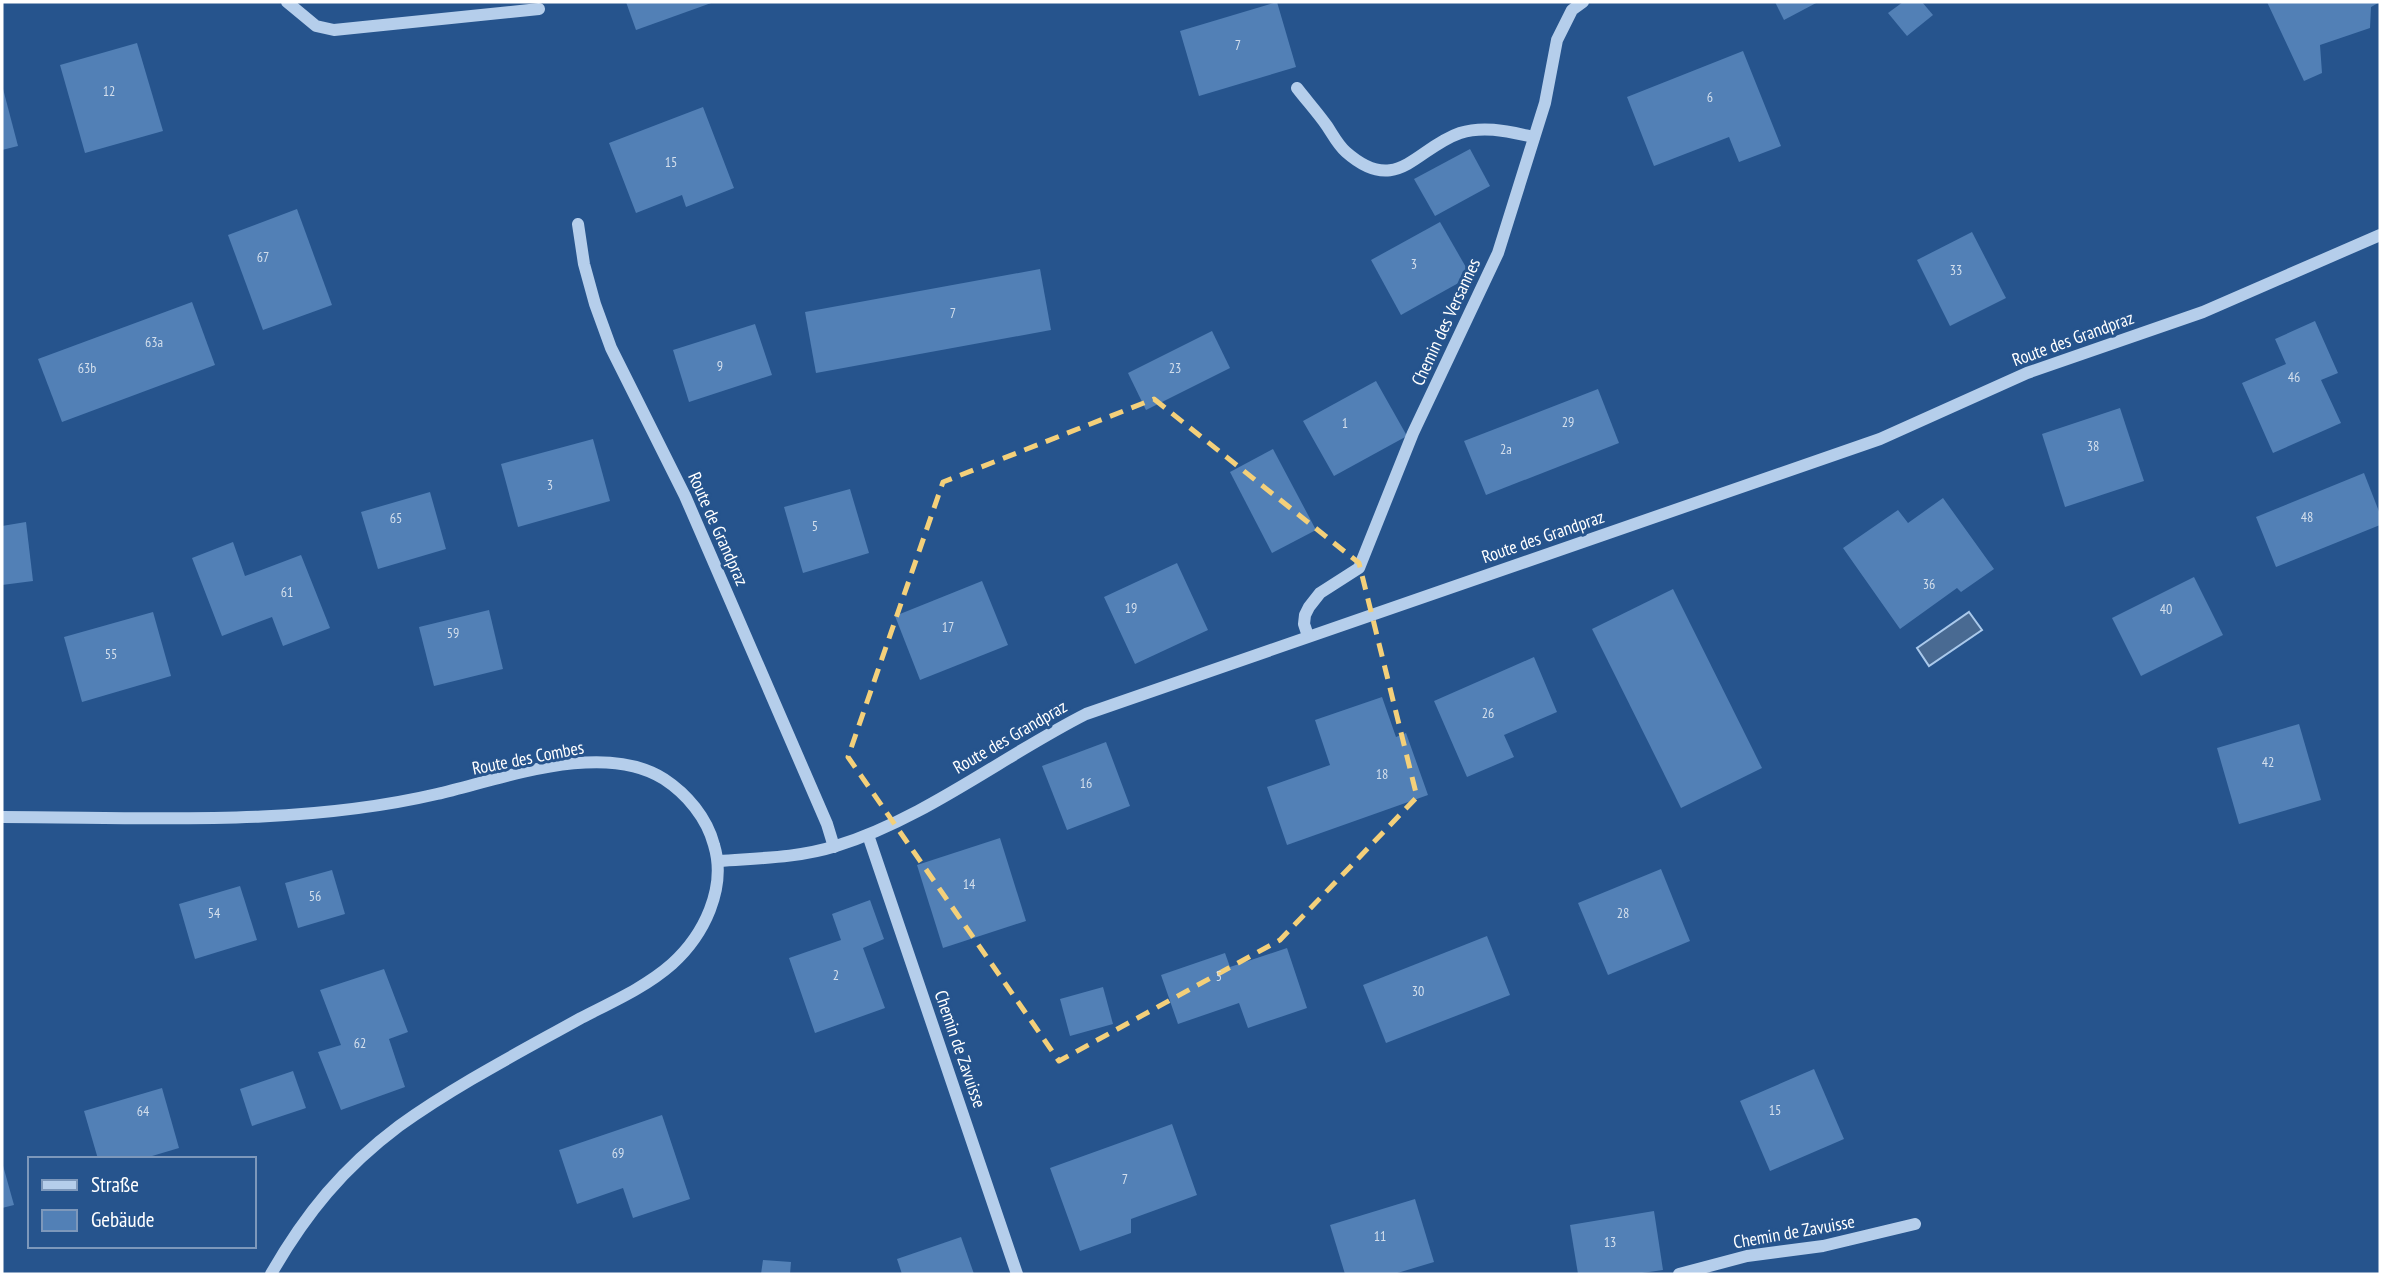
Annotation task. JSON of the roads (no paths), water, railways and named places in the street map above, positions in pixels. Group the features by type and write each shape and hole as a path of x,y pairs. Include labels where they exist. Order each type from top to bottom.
{"street":[{"path":"287,2 316,26 334,30 539,9"},
{"name":"Chemin des Versannes","path":"1307,636 1304,624 1309,607 1320,593 1359,568 1413,433 1498,253 1545,103 1557,40 1572,10 1583,2"},
{"path":"1297,88 1344,150 1375,170 1403,167 1459,133 1483,128 1534,137"},
{"name":"Route de Grandpraz","path":"578,224 594,304 611,348 685,496 827,824 834,847"},
{"name":"Route des Grandpraz","path":"719,860 796,855 834,847 868,835 917,811 1040,737 1086,713 1880,439 2027,373 2203,312 2380,235"},
{"name":"Route des Combes","path":"2,817 220,816 324,812 433,795 563,765 604,762 635,767 661,777 682,792 701,815 713,838 719,860 717,884 712,905 694,940 672,964 647,983 485,1072 400,1126 363,1156 331,1188 305,1218 271,1274"},
{"name":"Chemin de Zavuisse","path":"868,835 1017,1274"},
{"name":"Chemin de Zavuisse","path":"1679,1274 1747,1256 1823,1246 1914,1224"}],"water":[{"path":"1969,612 1982,630 1929,666 1917,648"}]}
